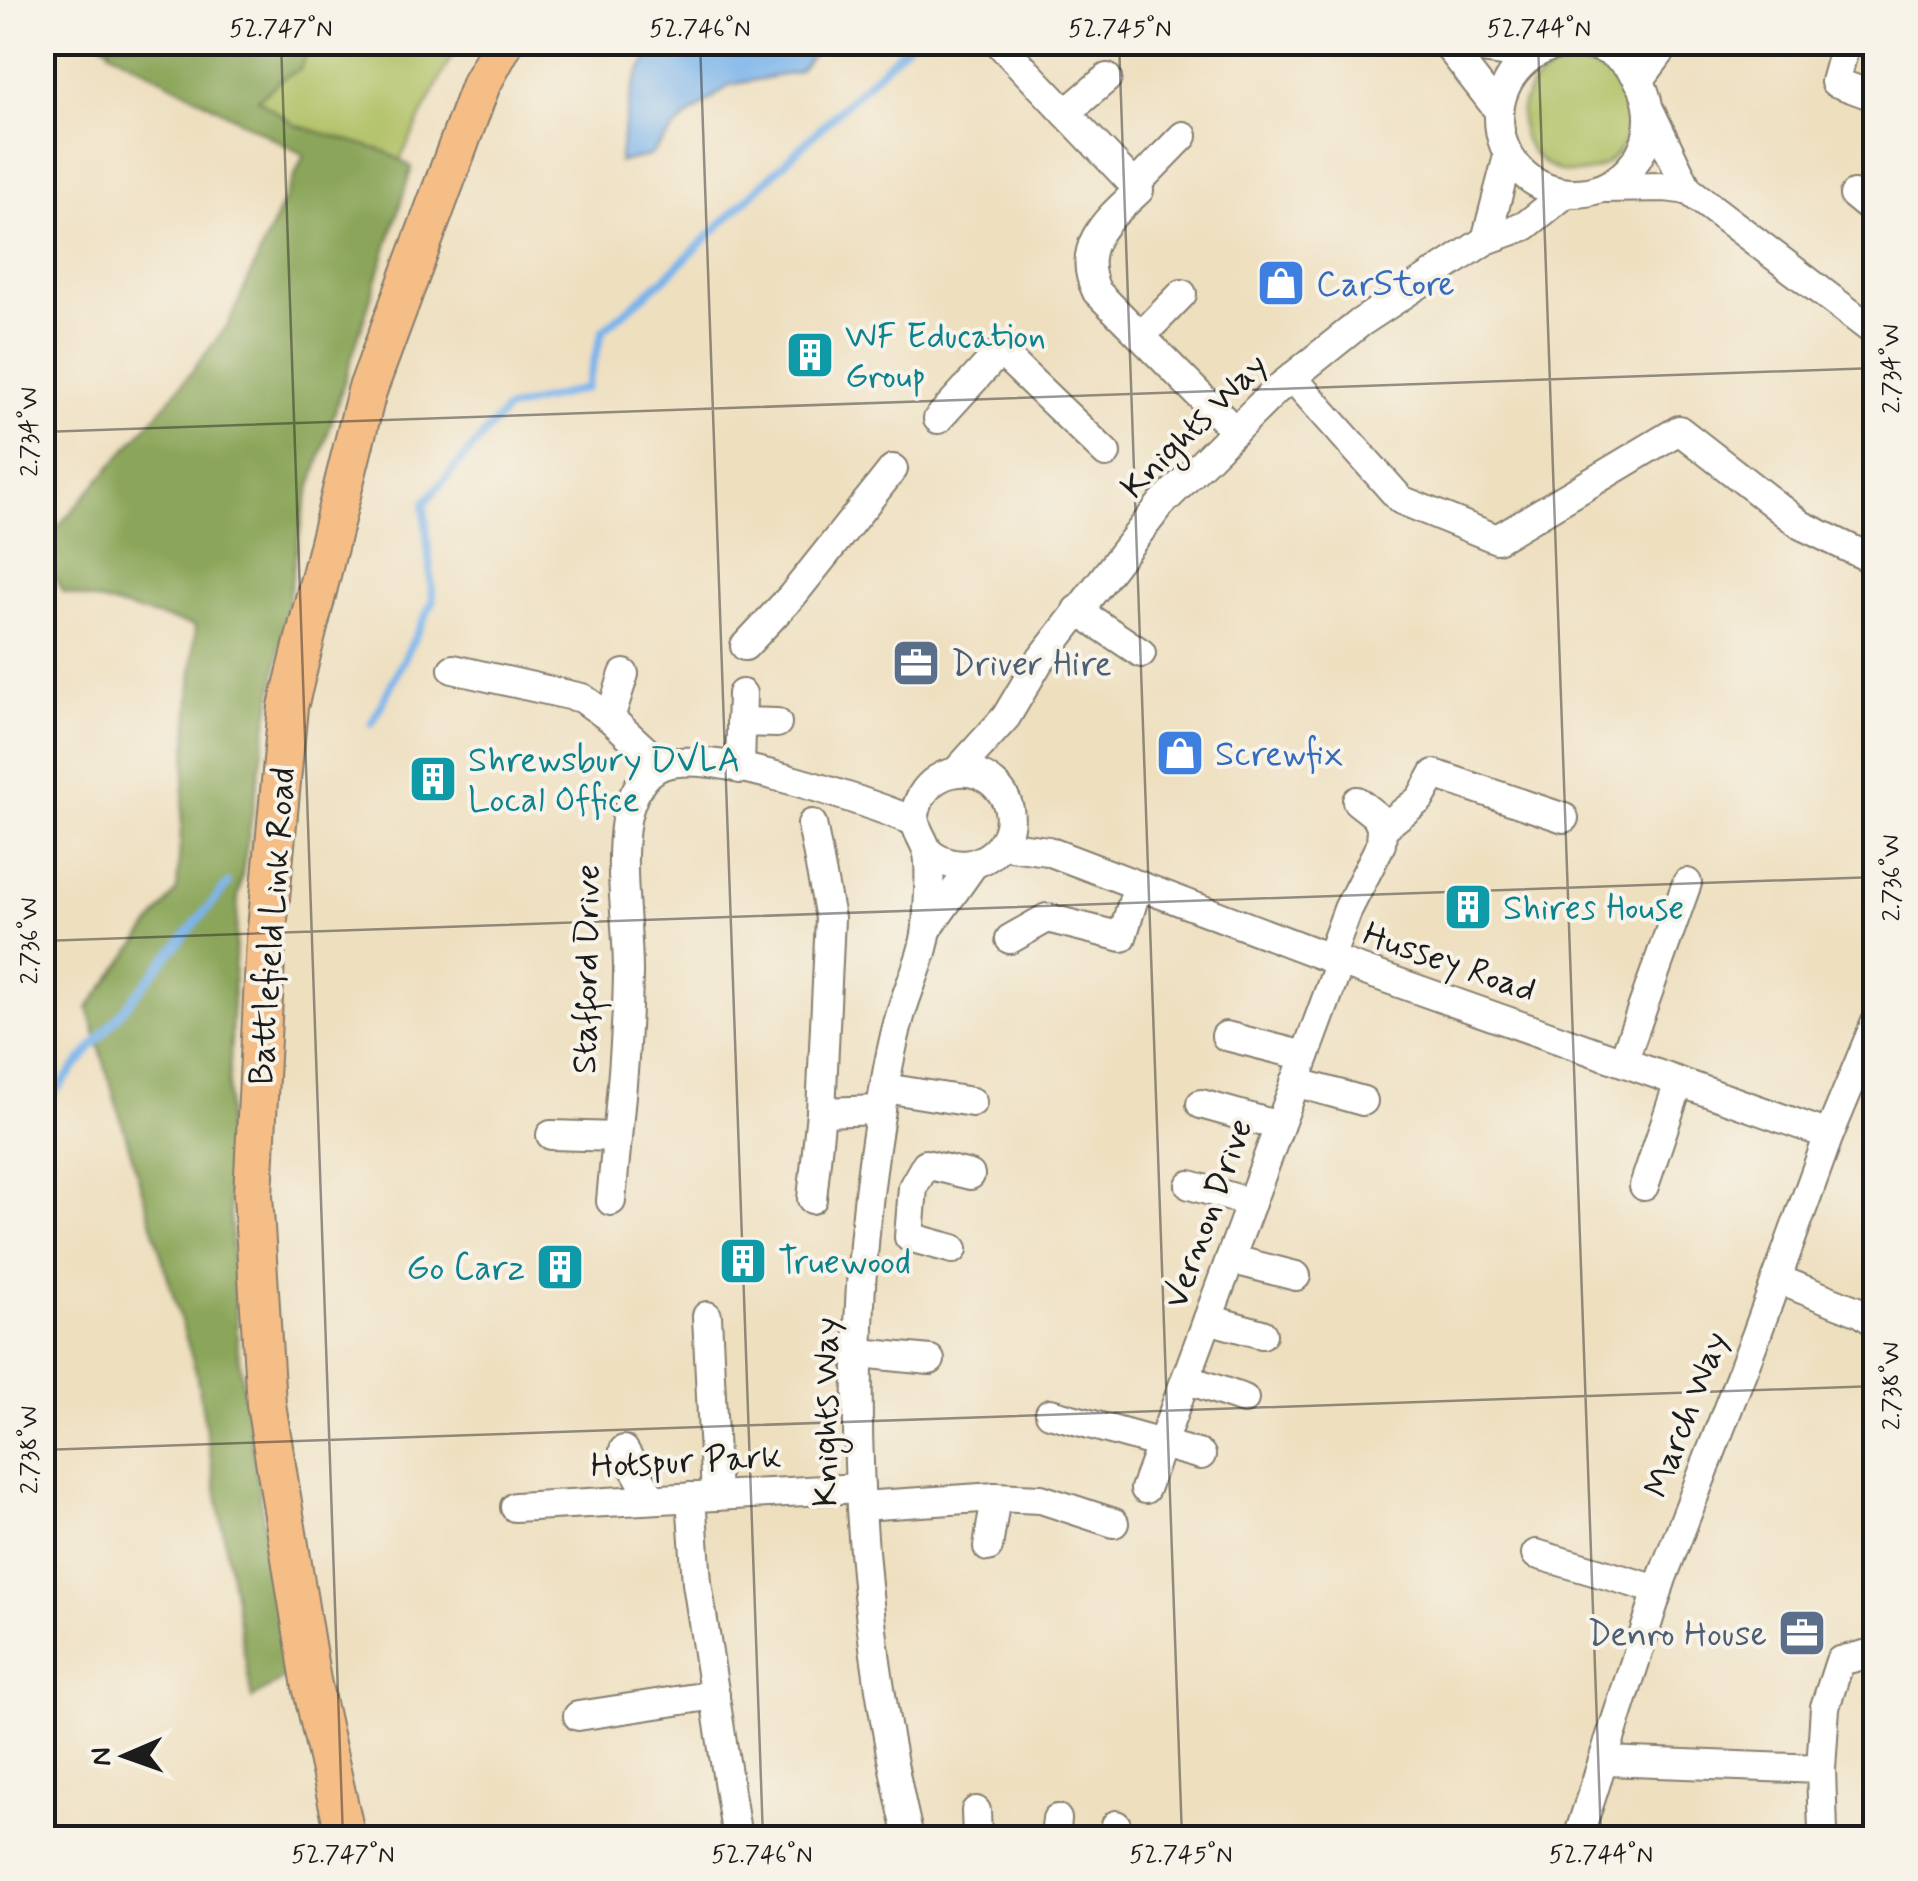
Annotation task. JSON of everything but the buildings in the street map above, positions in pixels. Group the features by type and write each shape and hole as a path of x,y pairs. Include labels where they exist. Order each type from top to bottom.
{"main road":[{"name":"Battlefield Link Road","path":"346,1838 311,1681 266,1404 253,1194 266,940 288,708 366,391 481,84 504,42"}],"street":[{"path":"1640,81 1668,42"},
{"path":"1846,42 1835,82 1876,96"},
{"path":"1446,43 1530,56"},
{"path":"1446,43 1498,110"},
{"path":"1649,108 1648,132 1640,155 1626,174 1605,188 1586,194 1542,188 1522,175 1499,134 1498,110 1504,89 1514,70 1530,56 1564,43 1582,43 1615,55 1640,81 1688,190 1876,334"},
{"path":"1002,46 1139,190 1103,224 1090,256 1088,273 1097,292 1234,431"},
{"path":"1066,113 1107,78"},
{"path":"1134,185 1183,136"},
{"path":"1486,240 1508,156"},
{"path":"1605,188 1688,190"},
{"name":"Knights Way","path":"926,788 938,778 957,772 1006,717 1038,663 1161,504 1292,377 1360,323 1486,240 1526,226 1566,194"},
{"path":"1141,336 1182,294"},
{"path":"938,419 1000,351 1106,453"},
{"path":"1292,377 1401,500 1496,538 1679,430 1801,525 1876,561"},
{"path":"745,646 792,596 892,469"},
{"path":"1077,610 1141,653"},
{"path":"454,669 582,698 610,718 661,766 687,760 740,769 852,796 914,821 926,788"},
{"path":"610,718 624,674"},
{"path":"740,769 742,708 777,723"},
{"name":"Knights Way","path":"927,930 973,865 990,857 1002,844 1010,820 999,792 1006,717"},
{"name":"Stafford Drive","path":"611,1202 628,971 624,838 637,789 648,774 661,766"},
{"path":"957,772 972,772 999,792"},
{"path":"1357,802 1376,816 1382,829 1420,799 1434,774 1564,818"},
{"path":"852,796 926,788"},
{"name":"Hussey Road","path":"999,792 1048,851"},
{"name":"Knights Way","path":"909,1838 874,1656 860,1497 860,1353 872,1176 883,1099 899,1018 927,930 928,852 914,821"},
{"path":"812,824 830,918 821,1112 812,1199"},
{"name":"Vernon Drive","path":"1145,1489 1300,1069 1348,909 1382,844 1382,829"},
{"name":"Hussey Road","path":"1002,844 1048,851 1335,960 1829,1135"},
{"path":"928,852 954,866 973,865"},
{"path":"1622,1062 1687,883"},
{"path":"1010,939 1048,918 1122,937 1138,885"},
{"name":"March Way","path":"1578,1838 1658,1590 1829,1135 1876,1022"},
{"path":"1226,1036 1363,1102"},
{"path":"1644,1186 1680,1082"},
{"path":"821,1112 883,1099 972,1102"},
{"path":"1200,1104 1279,1126"},
{"path":"552,1135 618,1137"},
{"path":"953,1249 909,1237 913,1186 926,1164 970,1175"},
{"path":"872,1176 913,1186"},
{"path":"1190,1185 1250,1203"},
{"path":"1230,1259 1296,1276"},
{"path":"1777,1278 1876,1322"},
{"path":"707,1316 704,1497 697,1583 737,1838"},
{"path":"1208,1319 1262,1334"},
{"path":"860,1353 930,1360"},
{"path":"1186,1378 1244,1399"},
{"path":"1050,1413 1201,1455"},
{"path":"624,1450 652,1500"},
{"name":"Hotspur Park","path":"516,1507 704,1497 996,1497 1041,1499 1114,1523"},
{"path":"988,1547 996,1497"},
{"path":"1536,1554 1658,1590"},
{"path":"1823,1832 1821,1769 1824,1706 1830,1682 1840,1661 1876,1652"},
{"path":"578,1716 715,1695"},
{"path":"1605,1761 1821,1769"}],"green space":[{"path":"101,43 458,43 389,190 305,154"},
{"path":"110,43 311,43 300,69 258,99 295,125 384,151 412,167 303,512 238,898 226,1143 238,1351 287,1677 252,1699 196,1372 88,1008 177,890 195,626 63,592 44,559 53,553 48,538 168,402 228,325 304,155 109,50"},
{"path":"1575,65 1596,69 1613,81 1625,98 1629,119 1625,140 1613,157 1596,169 1575,173 1554,169 1537,157 1525,140 1521,119 1525,98 1537,81 1554,69"}],"water":[{"path":"668,42 822,43 798,72 730,85 685,119 649,156 619,162 637,78 655,51"}],"waterway":[{"path":"372,723 433,601 424,503 506,410 586,388 603,330 664,279 910,42"},
{"path":"42,1107 228,884"}],"place":[{"name":"CarStore","path":"1281,283"},
{"name":"WF Education Group","path":"810,355"},
{"name":"Driver Hire","path":"916,663"},
{"name":"Screwfix","path":"1180,753"},
{"name":"Shrewsbury DVLA Local Office","path":"433,779"},
{"name":"Shires House","path":"1468,907"},
{"name":"Truewood","path":"743,1261"},
{"name":"Go Carz","path":"560,1267"},
{"name":"Denro House","path":"1802,1633"}]}
